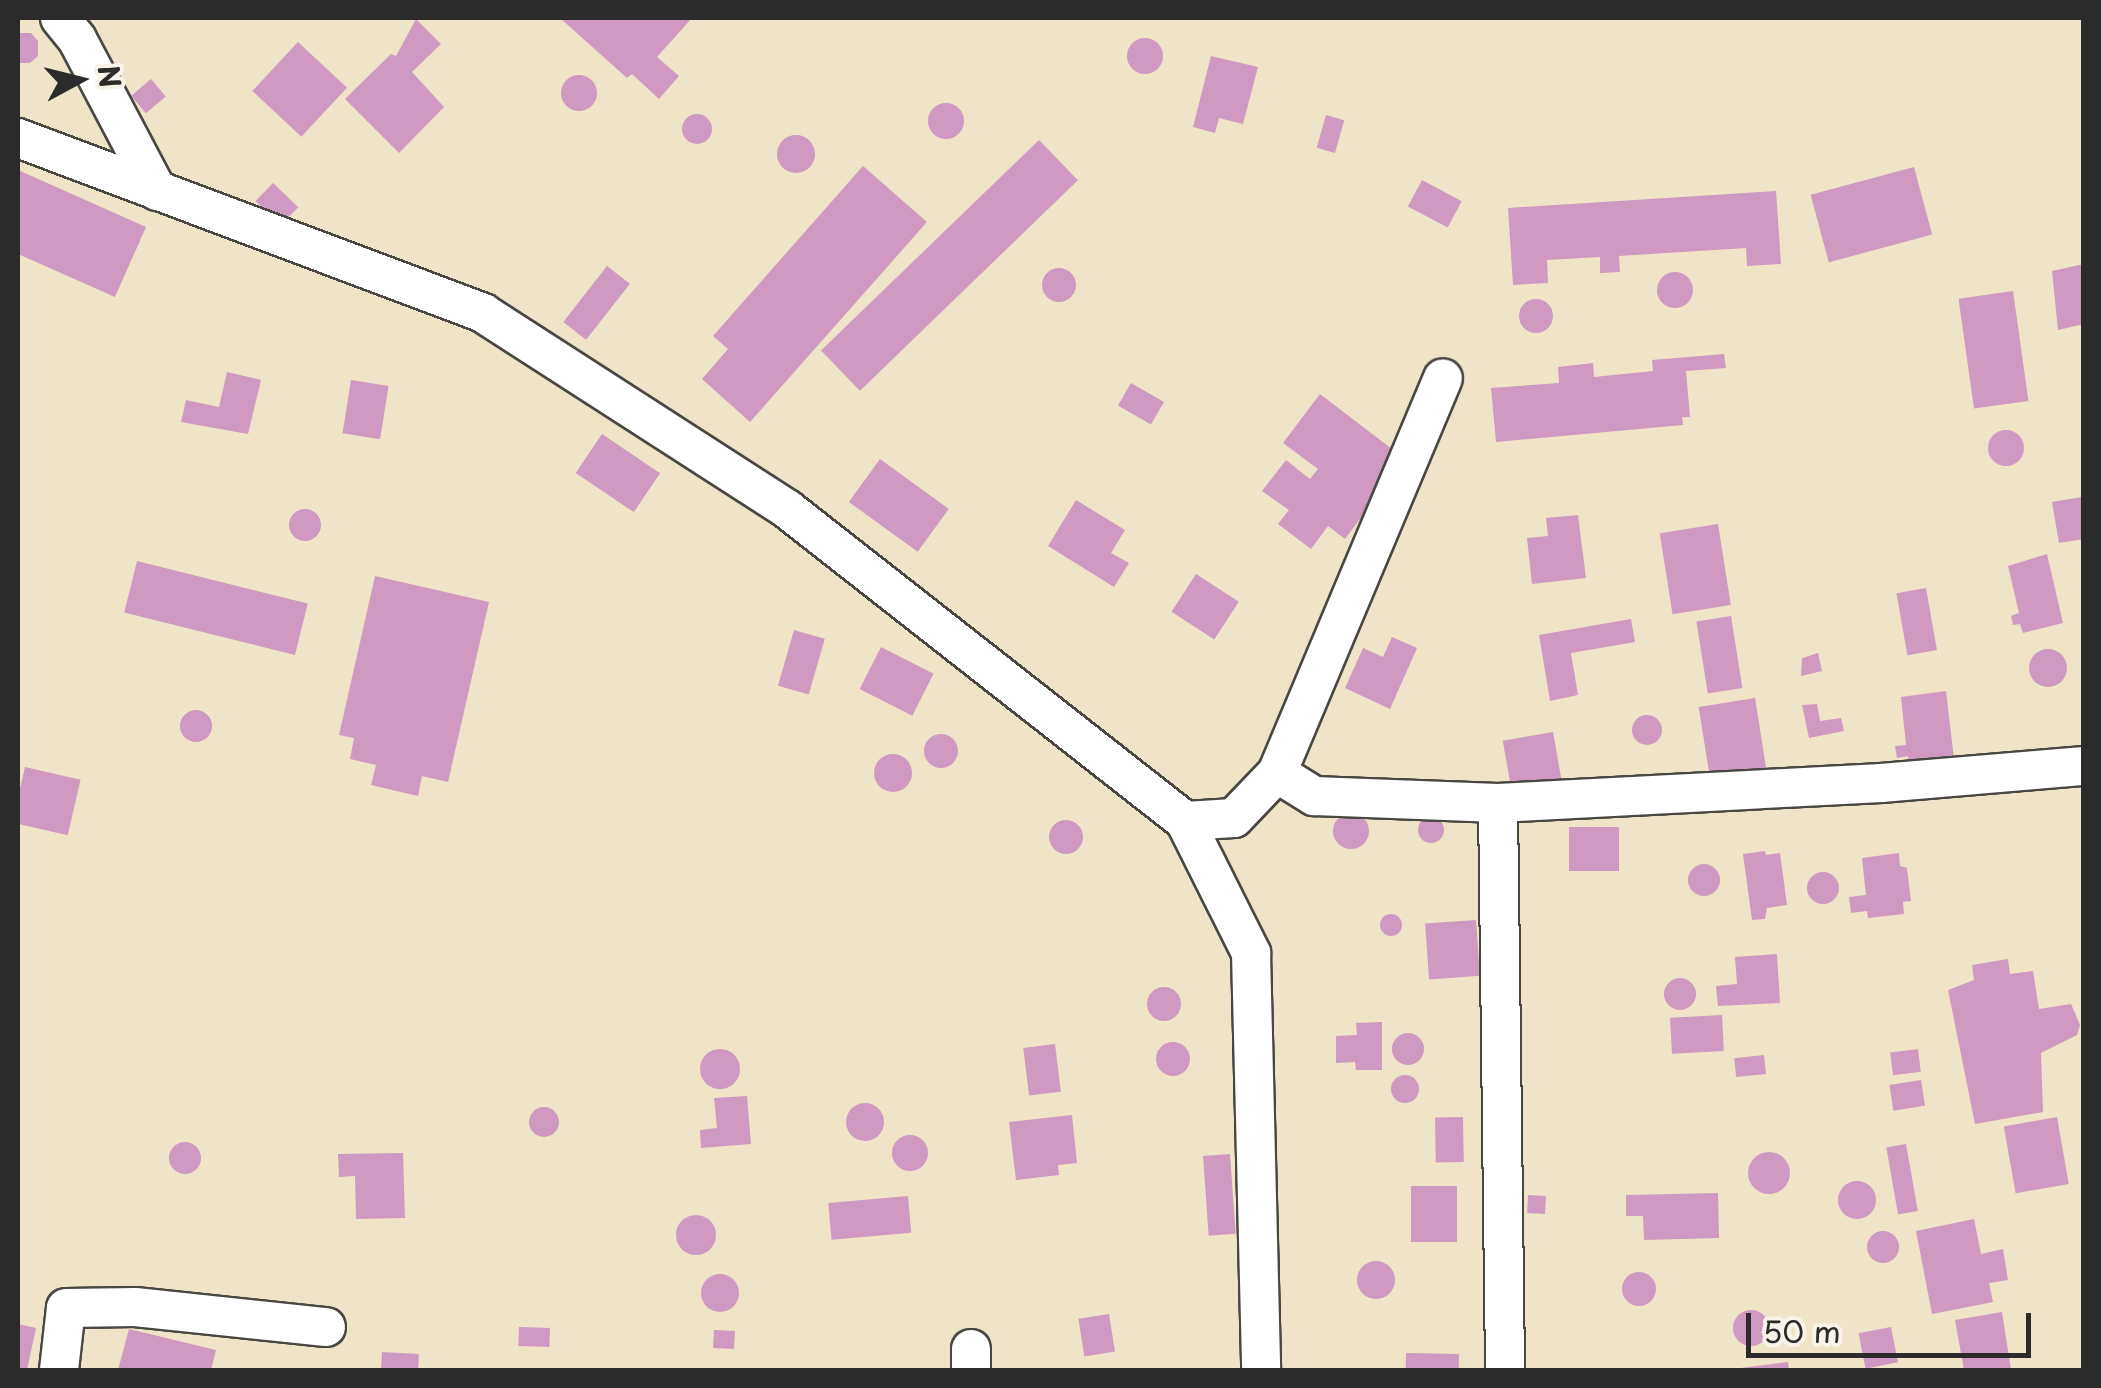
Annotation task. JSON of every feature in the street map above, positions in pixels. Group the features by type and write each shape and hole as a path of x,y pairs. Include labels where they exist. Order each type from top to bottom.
{"street":[{"path":"60,18 77,39 158,191"},
{"path":"18,138 483,313 786,510 1184,822 1251,954 1260,1370"},
{"path":"1184,822 1234,818 1277,773 1443,379"},
{"path":"1277,773 1314,796 1498,802 1880,782 2084,766"},
{"path":"1498,802 1505,1370"},
{"path":"59,1370 66,1308 135,1307 326,1327"}],"building":[{"path":"560,18 692,18 657,57 679,76 659,99 632,74 627,78"},
{"path":"416,19 441,44 412,72 444,107 399,153 345,99 391,54 396,56"},
{"path":"18,33 31,33 38,41 38,56 30,63 18,63"},
{"path":"1145,38 1158,43 1163,56 1158,69 1145,74 1132,69 1127,56 1132,43"},
{"path":"298,42 347,88 301,137 252,91"},
{"path":"1211,56 1258,67 1243,124 1219,118 1215,133 1193,127"},
{"path":"579,75 592,80 597,93 592,106 579,111 566,106 561,93 566,80"},
{"path":"151,79 166,97 146,113 131,96"},
{"path":"946,103 959,108 964,121 959,134 946,139 933,134 928,121 933,108"},
{"path":"697,114 708,118 712,129 708,140 697,144 686,140 682,129 686,118"},
{"path":"1326,115 1344,120 1335,153 1317,148"},
{"path":"796,135 809,141 815,154 809,167 796,173 783,167 777,154 783,141"},
{"path":"1039,140 1078,180 860,391 821,350"},
{"path":"863,166 927,222 750,422 702,379 728,349 713,336"},
{"path":"1914,167 1932,235 1829,262 1811,195"},
{"path":"18,170 146,227 115,297 18,254"},
{"path":"1422,180 1462,201 1448,228 1408,206"},
{"path":"273,183 298,207 281,225 256,201"},
{"path":"1776,191 1781,264 1747,266 1746,248 1619,256 1620,272 1600,273 1600,257 1547,260 1548,283 1513,285 1508,208"},
{"path":"2084,264 2084,324 2058,330 2052,271"},
{"path":"607,266 630,284 586,340 563,322"},
{"path":"1059,268 1071,273 1076,285 1071,297 1059,302 1047,297 1042,285 1047,273"},
{"path":"1675,272 1688,277 1693,290 1688,303 1675,308 1662,303 1657,290 1662,277"},
{"path":"2013,291 2028,401 1974,409 1959,299"},
{"path":"1536,299 1548,304 1553,316 1548,328 1536,333 1524,328 1519,316 1524,304"},
{"path":"1724,354 1726,368 1686,371 1690,417 1682,417 1683,425 1496,442 1491,388 1559,383 1558,367 1593,363 1594,377 1653,371 1652,360"},
{"path":"227,372 261,380 248,434 181,422 186,400 219,407"},
{"path":"351,380 389,386 380,439 343,433"},
{"path":"1131,383 1164,402 1151,425 1118,406"},
{"path":"1320,394 1405,459 1345,539 1328,526 1311,549 1278,524 1289,510 1262,491 1286,460 1310,479 1318,469 1283,443"},
{"path":"2006,430 2019,435 2024,448 2019,461 2006,466 1993,461 1988,448 1993,435"},
{"path":"602,434 660,473 634,512 576,473"},
{"path":"880,459 949,509 918,552 849,502"},
{"path":"2082,497 2084,539 2059,543 2052,502"},
{"path":"1076,500 1125,530 1111,553 1129,563 1114,587 1048,546"},
{"path":"305,509 316,514 321,525 316,536 305,541 294,536 289,525 294,514"},
{"path":"1578,515 1586,578 1532,584 1527,538 1548,536 1546,518"},
{"path":"1718,524 1731,605 1673,614 1660,533"},
{"path":"2047,554 2063,623 2023,633 2020,624 2013,625 2011,616 2019,613 2008,566"},
{"path":"137,561 308,604 295,655 124,612"},
{"path":"1196,574 1239,602 1214,640 1171,612"},
{"path":"375,576 489,602 448,782 422,776 418,796 371,785 376,765 350,759 354,738 339,735"},
{"path":"1926,588 1937,650 1907,655 1896,593"},
{"path":"1731,616 1742,688 1708,694 1696,621"},
{"path":"1631,619 1635,642 1571,653 1578,695 1550,701 1539,635"},
{"path":"794,630 825,639 809,695 778,686"},
{"path":"1392,637 1417,648 1390,709 1345,688 1363,648 1383,657"},
{"path":"881,647 934,674 912,716 860,689"},
{"path":"2048,649 2062,654 2067,668 2062,682 2048,687 2034,682 2029,668 2034,654"},
{"path":"1818,653 1822,671 1801,676 1802,658"},
{"path":"1946,691 1954,759 1909,764 1908,756 1897,758 1895,746 1906,745 1901,697"},
{"path":"1755,698 1766,770 1710,779 1699,707"},
{"path":"1817,704 1820,721 1841,718 1844,731 1809,738 1802,705"},
{"path":"196,710 207,715 212,726 207,737 196,742 185,737 180,726 185,715"},
{"path":"1647,715 1658,719 1662,730 1658,741 1647,745 1636,741 1632,730 1636,719"},
{"path":"1553,732 1561,779 1511,788 1503,741"},
{"path":"941,734 953,739 958,751 953,763 941,768 929,763 924,751 929,739"},
{"path":"893,754 906,760 912,773 906,786 893,792 880,786 874,773 880,760"},
{"path":"25,767 81,780 68,835 18,824 18,797"},
{"path":"1351,813 1363,819 1369,831 1363,843 1351,849 1339,843 1333,831 1339,819"},
{"path":"1431,817 1440,821 1444,830 1440,839 1431,843 1422,839 1418,830 1422,821"},
{"path":"1066,820 1078,825 1083,837 1078,849 1066,854 1054,849 1049,837 1054,825"},
{"path":"1569,827 1619,827 1619,871 1569,871"},
{"path":"1765,851 1766,855 1780,853 1787,905 1767,908 1765,919 1752,920 1743,854"},
{"path":"1899,853 1900,866 1907,868 1911,901 1903,902 1904,914 1868,918 1867,911 1851,913 1849,897 1866,895 1862,858"},
{"path":"1704,864 1715,869 1720,880 1715,891 1704,896 1693,891 1688,880 1693,869"},
{"path":"1823,872 1834,877 1839,888 1834,899 1823,904 1812,899 1807,888 1812,877"},
{"path":"1391,914 1399,917 1399,933 1391,936 1383,933 1380,925 1383,917"},
{"path":"1476,920 1480,976 1429,979 1425,924"},
{"path":"1777,954 1780,1003 1718,1006 1716,986 1737,984 1735,957"},
{"path":"2008,959 2010,974 2033,971 2039,1009 2071,1004 2080,1025 2077,1035 2041,1053 2043,1112 1975,1124 1948,990 1974,980 1972,965"},
{"path":"1680,978 1692,982 1696,994 1692,1006 1680,1010 1668,1006 1664,994 1668,982"},
{"path":"1164,987 1176,992 1181,1004 1176,1016 1164,1021 1152,1016 1147,1004 1152,992"},
{"path":"1722,1015 1724,1051 1672,1054 1670,1018"},
{"path":"1382,1022 1382,1070 1356,1070 1355,1062 1336,1063 1336,1036 1357,1035 1356,1023"},
{"path":"1408,1033 1420,1037 1424,1049 1420,1061 1408,1065 1396,1061 1392,1049 1396,1037"},
{"path":"1173,1042 1185,1047 1190,1059 1185,1071 1173,1076 1161,1071 1156,1059 1161,1047"},
{"path":"1055,1044 1061,1092 1029,1096 1023,1048"},
{"path":"720,1049 734,1055 740,1069 734,1083 720,1089 706,1083 700,1069 706,1055"},
{"path":"1918,1049 1921,1072 1893,1075 1890,1052"},
{"path":"1764,1055 1766,1074 1736,1077 1734,1058"},
{"path":"1405,1075 1415,1079 1419,1089 1415,1099 1405,1103 1395,1099 1391,1089 1395,1079"},
{"path":"1921,1080 1925,1106 1893,1111 1889,1085"},
{"path":"747,1096 751,1144 701,1148 700,1130 717,1128 714,1098"},
{"path":"865,1103 878,1109 884,1122 878,1135 865,1141 852,1135 846,1122 852,1109"},
{"path":"544,1107 555,1111 559,1122 555,1133 544,1137 533,1133 529,1122 533,1111"},
{"path":"1072,1115 1077,1163 1058,1165 1059,1175 1016,1180 1009,1122"},
{"path":"1435,1117 1463,1117 1464,1162 1436,1162"},
{"path":"2057,1117 2069,1184 2016,1193 2004,1126"},
{"path":"910,1135 922,1141 928,1153 922,1165 910,1171 898,1165 892,1153 898,1141"},
{"path":"185,1142 196,1147 201,1158 196,1169 185,1174 174,1169 169,1158 174,1147"},
{"path":"1906,1144 1918,1211 1898,1214 1886,1147"},
{"path":"1769,1152 1784,1158 1790,1173 1784,1188 1769,1194 1754,1188 1748,1173 1754,1158"},
{"path":"403,1153 405,1218 356,1219 355,1176 339,1177 338,1154"},
{"path":"1230,1154 1236,1234 1209,1236 1203,1156"},
{"path":"1857,1181 1871,1186 1876,1200 1871,1214 1857,1219 1843,1214 1838,1200 1843,1186"},
{"path":"1411,1186 1457,1186 1457,1242 1411,1242"},
{"path":"1718,1193 1719,1238 1644,1240 1643,1216 1626,1216 1626,1195"},
{"path":"1528,1195 1546,1196 1545,1214 1527,1213"},
{"path":"908,1196 911,1233 832,1240 828,1203"},
{"path":"696,1215 710,1221 716,1235 710,1249 696,1255 682,1249 676,1235 682,1221"},
{"path":"1974,1219 1981,1254 2003,1249 2008,1280 1989,1283 1993,1302 1932,1314 1916,1231"},
{"path":"1883,1231 1894,1236 1899,1247 1894,1258 1883,1263 1872,1258 1867,1247 1872,1236"},
{"path":"1376,1261 1389,1267 1395,1280 1389,1293 1376,1299 1363,1293 1357,1280 1363,1267"},
{"path":"1639,1272 1651,1277 1656,1289 1651,1301 1639,1306 1627,1301 1622,1289 1627,1277"},
{"path":"720,1274 733,1280 739,1293 733,1306 720,1312 707,1306 701,1293 707,1280"},
{"path":"1751,1310 1763,1316 1769,1328 1763,1340 1751,1346 1739,1340 1733,1328 1739,1316"},
{"path":"2002,1312 2011,1370 1964,1370 1955,1320"},
{"path":"1109,1314 1115,1352 1084,1356 1078,1319"},
{"path":"18,1324 36,1328 27,1370 18,1370"},
{"path":"519,1327 550,1328 549,1347 518,1346"},
{"path":"1891,1327 1898,1362 1865,1369 1859,1333"},
{"path":"129,1329 216,1350 211,1370 118,1370"},
{"path":"714,1330 735,1331 734,1349 713,1348"},
{"path":"382,1352 419,1354 418,1370 381,1370"},
{"path":"1406,1353 1459,1354 1459,1370 1406,1370"},
{"path":"1788,1362 1789,1370 1741,1368"}]}
